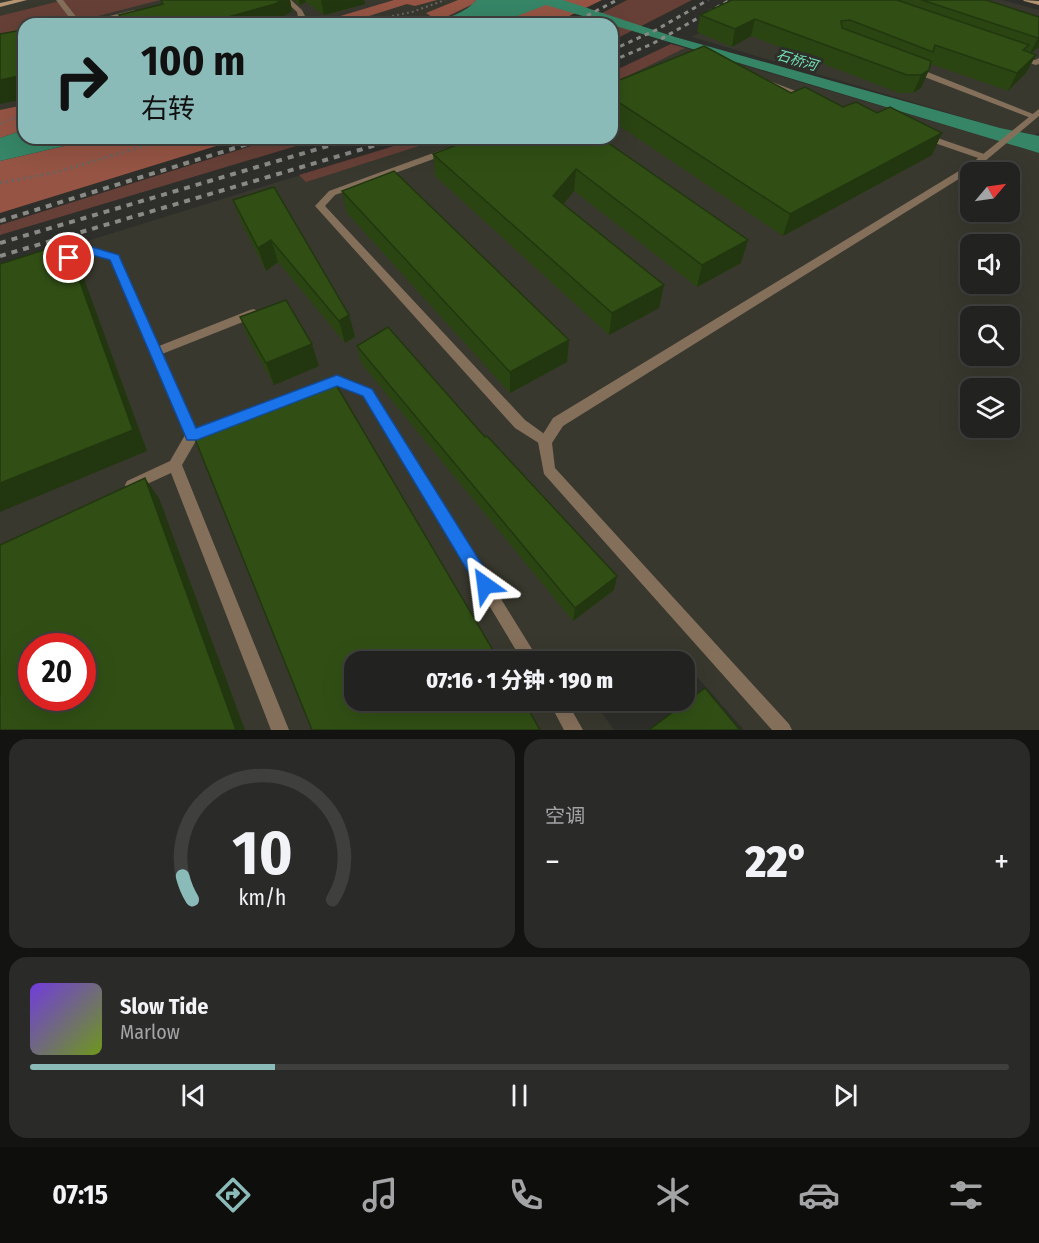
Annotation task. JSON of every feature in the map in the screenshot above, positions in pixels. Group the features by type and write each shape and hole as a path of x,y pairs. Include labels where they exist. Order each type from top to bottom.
{"street":[{"path":"0,5 24,0"},
{"path":"59,0 73,18"},
{"path":"286,0 300,11 302,18"},
{"path":"1026,0 1039,3"},
{"path":"109,18 146,9"},
{"path":"1014,55 1036,63 1039,60"},
{"path":"904,66 1036,114"},
{"path":"755,79 821,101"},
{"path":"783,730 549,470 545,442 558,422 975,165 1036,114"},
{"path":"919,135 984,157"},
{"path":"460,146 332,193 320,206 520,424 545,442"},
{"path":"46,264 92,250 114,258 192,435"},
{"path":"156,352 266,309"},
{"path":"123,489 175,465 192,435 337,381 368,392 525,651"},
{"path":"175,465 280,730"},
{"path":"563,711 574,730"}],"path":[{"path":"382,18 412,12 445,0"},
{"path":"0,124 18,116"},
{"path":"0,183 57,172 151,144"}],"shaded area":[{"path":"0,0 554,0 491,18 18,18 18,142 0,153"},
{"path":"64,0 160,0 90,18 18,18 18,36 0,40 0,16"},
{"path":"394,0 437,0 415,6 407,4 369,16 372,18 312,18 314,16 337,17"},
{"path":"458,0 476,0 473,4 444,18 434,18 426,13"},
{"path":"476,0 563,0 617,18 589,18 546,5 512,18 446,18 472,5"},
{"path":"557,0 602,0 565,18 511,18"},
{"path":"627,0 692,0 618,38 618,18 592,18"},
{"path":"758,0 1002,0 1039,10 1039,132 1033,137 1000,128 692,37"},
{"path":"618,18 675,37 1000,128 1039,136 1039,153 618,27"},
{"path":"671,44 685,48 618,81 618,69"},
{"path":"685,48 1039,153 1039,730 744,730 695,675 695,651 673,650 344,651 344,711 601,711 614,730 0,730 0,268 407,144 618,144 618,81"},
{"path":"18,106 18,132 0,138 0,110"},
{"path":"18,132 18,144 72,144 0,161 0,138"},
{"path":"72,144 223,144 0,213 0,161"},
{"path":"258,144 303,144 0,235 0,225"},
{"path":"400,144 425,144 306,182 299,175"}],"building":[{"path":"161,0 281,0 275,4 224,18 122,18 119,15 163,4"},
{"path":"732,0 897,0 1029,45 1023,50 1036,55 1017,73 935,45 933,52 850,20 841,21 842,28 931,61 929,70 921,75 907,75 755,19 735,29 700,15"},
{"path":"922,0 986,0 1039,17 1039,37 1038,38"},
{"path":"18,31 18,76 0,80 0,34"},
{"path":"704,46 791,93 805,87 843,107 856,102 877,113 890,107 942,133 790,214 618,102 618,81"},
{"path":"459,144 610,144 748,240 702,265 576,169 553,196 664,285 612,313 433,154"},
{"path":"394,171 569,340 510,372 342,191"},
{"path":"274,187 349,315 339,321 271,240 258,248 233,200"},
{"path":"66,243 133,430 0,483 0,264"},
{"path":"286,300 312,344 266,363 240,317"},
{"path":"388,327 485,437 487,436 617,576 575,608 357,346"},
{"path":"335,383 493,651 344,651 344,711 529,711 540,730 312,730 195,439"},
{"path":"145,478 236,730 0,730 0,545"},
{"path":"705,688 740,730 649,730 674,711 695,711 695,696"}],"railway":[{"path":"582,18 617,0"},
{"path":"618,47 656,30 708,0"},
{"path":"618,58 652,44 730,0"},
{"path":"0,221 248,144"},
{"path":"0,243 335,144"},
{"path":"0,256 380,144"}],"route":[{"path":"69,258 92,250 114,258 192,435 337,381 368,392 485,585"}],"water label":[{"name":"石桥河","path":"797,60"}]}
